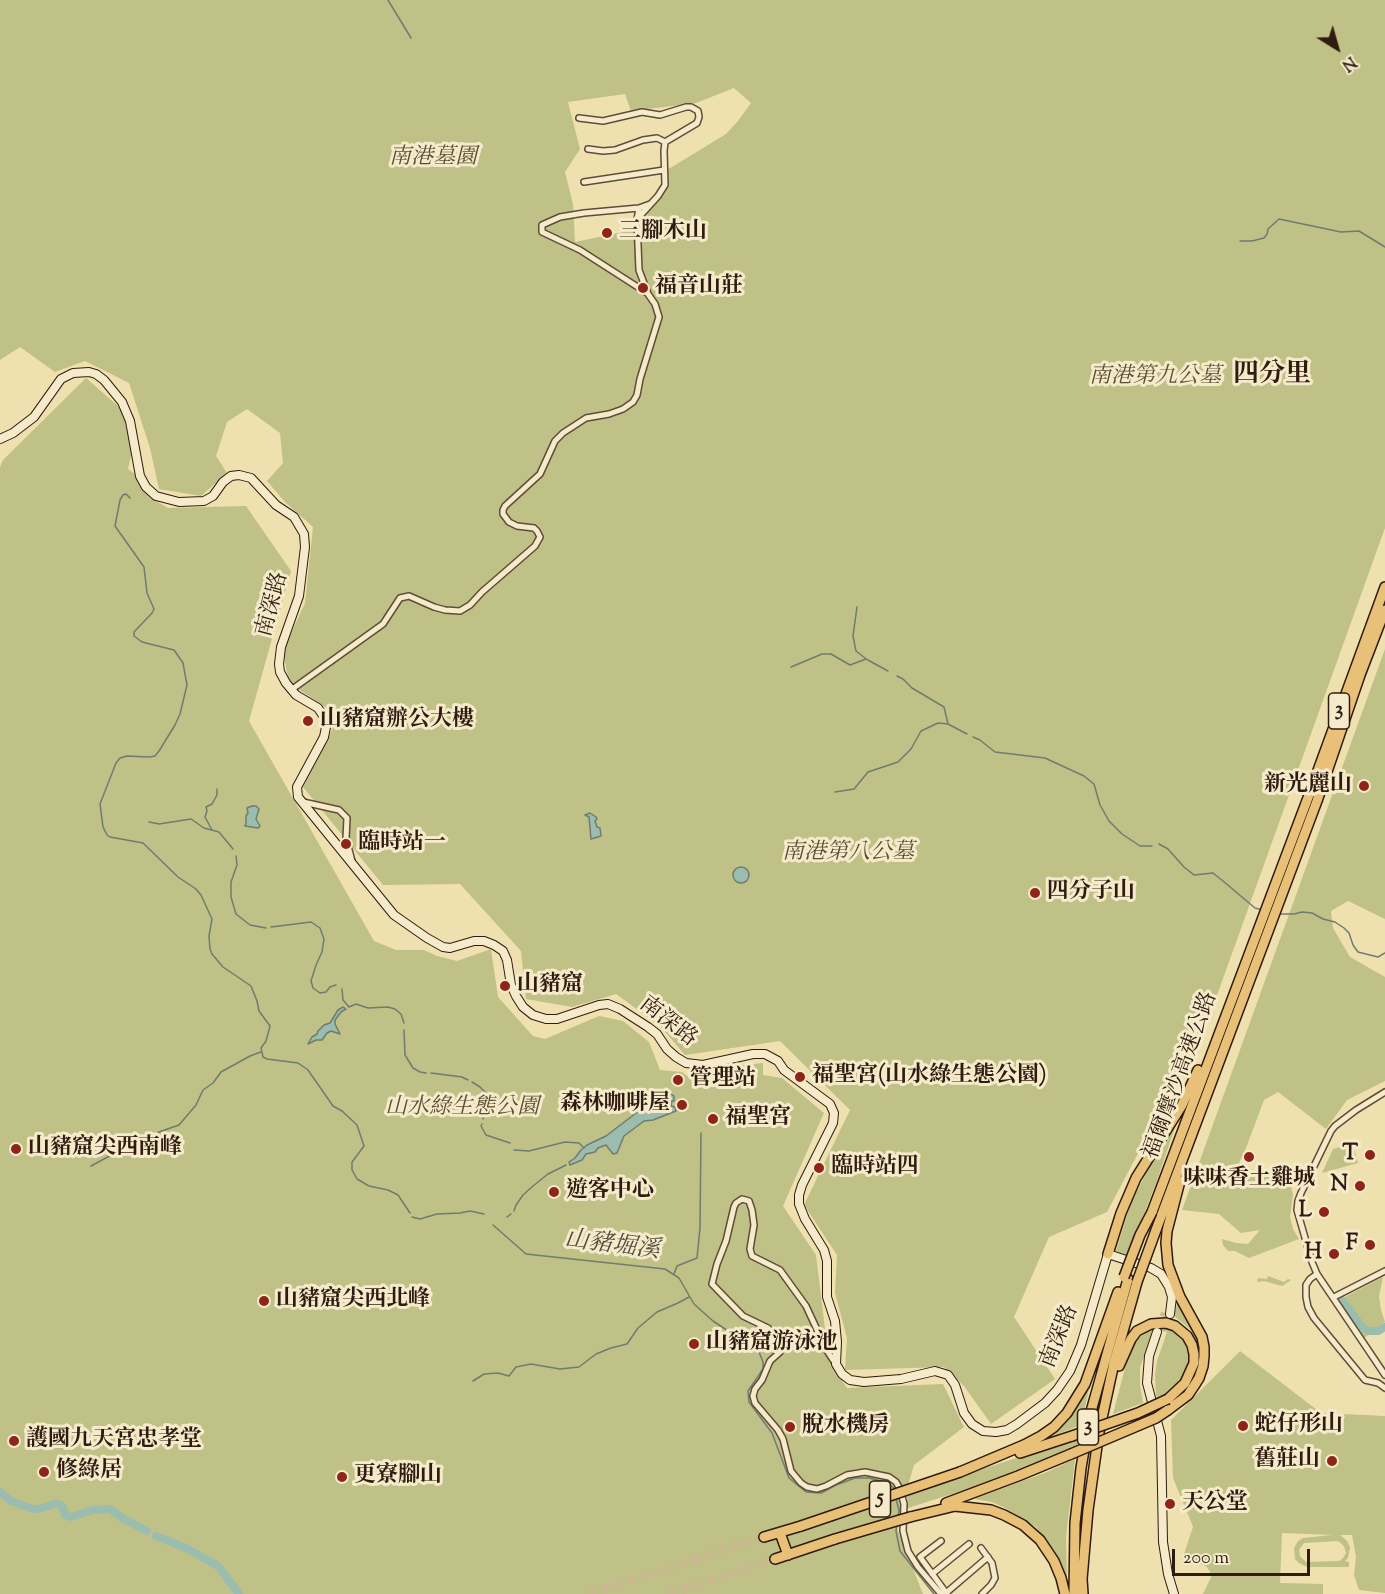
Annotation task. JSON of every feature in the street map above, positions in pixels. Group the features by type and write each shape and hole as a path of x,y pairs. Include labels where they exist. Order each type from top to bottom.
{"highway":[{"name":"福爾摩沙高速公路","path":"1083,1594 1078,1579 1075,1523 1081,1468 1090,1415 1130,1279 1156,1230 1250,983 1385,587"},
{"name":"福爾摩沙高速公路","path":"1074,1594 1099,1432 1140,1235 1152,1212 1247,956 1298,837 1385,610"},
{"path":"1108,1254 1123,1207 1136,1178 1182,1105 1236,986"},
{"path":"910,1517 1156,1418 1188,1395 1199,1378 1203,1366 1204,1347 1202,1336 1174,1285 1168,1265 1166,1243 1167,1231 1194,1128"},
{"path":"960,1472 1041,1436 1054,1427 1067,1413 1084,1384 1130,1279"},
{"path":"960,1472 1138,1413 1168,1399 1189,1378 1194,1363 1192,1344 1187,1336 1175,1326 1166,1323 1150,1324 1144,1327 1131,1339 1107,1397"},
{"name":"5","path":"764,1537 960,1472"},
{"path":"910,1517 955,1506 991,1510 1004,1515 1023,1526 1040,1540 1054,1561 1065,1594"},
{"name":"5","path":"775,1559 910,1517"},
{"path":"780,1533 788,1555"}],"main road":[{"name":"南深路","path":"0,440 34,417 61,379 73,373 89,372 96,374 112,389 127,411 143,482 156,496 179,502 204,501 213,496 226,479 239,475 251,478 276,505 291,514 303,531 305,540 301,587 279,657 282,677 291,690"},
{"path":"291,690 318,708 324,717 326,727 324,736 297,787 298,797 302,802"},
{"name":"南深路","path":"302,802 394,915 443,947 450,948 484,941 503,951 513,991 523,1007 533,1015 546,1019 557,1019 608,1004 648,1027 657,1034 671,1053 686,1063 703,1065 735,1057 765,1054 778,1060 784,1070 830,1104 834,1113 833,1123 802,1185 798,1204 821,1244 827,1261 827,1297 835,1321 836,1364 842,1374 850,1380 864,1382 902,1379 935,1371 948,1375 955,1385 964,1413 972,1424 983,1431 1007,1430 1045,1402 1057,1390 1070,1371 1081,1345 1108,1254"},
{"path":"1108,1254 1156,1270 1161,1274 1172,1297 1167,1313"},
{"path":"1160,1332 1149,1356 1149,1390 1161,1436 1163,1542 1174,1594"}],"street":[{"path":"579,118 603,121 642,112 660,115 686,107 698,111 697,123 665,142"},
{"path":"588,149 615,150 643,140 657,138 665,142"},
{"path":"637,220 665,185 665,142"},
{"path":"584,182 664,170"},
{"path":"648,294 580,250 542,232 542,225 560,217 639,208 650,204"},
{"path":"291,690 383,624 400,598 409,596 444,610 460,611 470,605 535,546 540,537 537,531 534,528 513,525 505,518 503,510 540,474 555,441 563,433 586,418 623,409 635,398 659,317 639,270 637,220 639,208"},
{"path":"302,802 339,810 347,818 346,839 354,866"},
{"path":"1385,1092 1356,1110 1330,1131 1297,1203 1309,1253 1317,1274 1385,1375"},
{"path":"836,1364 826,1349 806,1306 780,1270 752,1256 750,1249 754,1225 752,1210 749,1202 742,1199 736,1203 712,1284 743,1316 768,1328 781,1346 780,1352 770,1362 755,1389 753,1396 755,1403 778,1430 783,1439 791,1471 807,1487 817,1489 847,1475 865,1472 889,1477 896,1482 904,1504 903,1531 908,1551 918,1567 945,1594"},
{"path":"1334,1298 1385,1271"},
{"path":"1317,1274 1306,1285 1308,1307 1314,1318 1365,1380 1378,1383 1385,1388"},
{"path":"941,1541 920,1557 945,1594"},
{"path":"932,1574 969,1544"},
{"path":"981,1548 994,1569 991,1585 982,1594"},
{"path":"945,1594 988,1557"}],"green space":[{"path":"0,0 1385,0 1385,528 1207,1023 1107,1212 1049,1237 1014,1317 1055,1379 991,1424 964,1386 944,1367 845,1370 847,1338 835,1293 837,1255 804,1205 850,1110 780,1041 685,1055 660,1026 616,994 572,1007 526,999 521,951 460,884 383,885 303,787 339,716 289,683 283,651 305,603 313,527 285,502 267,481 283,463 280,433 247,409 227,422 216,456 227,473 201,496 159,489 150,448 129,383 85,361 55,372 20,347 0,360","holes":["734,88 751,103 726,134 667,170 669,186 654,205 637,213 638,229 575,242 573,204 565,172 580,149 568,102 625,94 631,111 696,103"]},
{"name":"山水綠生態公園","path":"86,378 126,413 132,451 128,469 139,477 149,497 168,508 246,506 291,571 249,721 374,941 396,950 424,950 457,961 491,949 498,997 533,1036 545,1039 599,1016 623,1021 649,1042 660,1070 682,1072 701,1087 715,1087 735,1066 763,1063 763,1075 782,1078 824,1113 783,1206 816,1255 829,1362 847,1388 943,1384 964,1427 914,1465 896,1526 923,1594 0,1594 0,467 3,460"},
{"path":"1385,649 1385,919 1348,901 1331,911 1333,928 1350,957 1385,977 1385,1081 1347,1100 1326,1129 1278,1092 1264,1100 1239,1163 1249,1167 1258,1176 1286,1168 1293,1194 1290,1217 1299,1239 1249,1258 1235,1251 1228,1251 1222,1239 1248,1244 1260,1230 1241,1233 1219,1214 1182,1210"},
{"path":"1177,1122 1128,1255 1116,1251 1137,1191 1154,1158"},
{"path":"1353,1143 1358,1163 1322,1173 1333,1149"},
{"path":"1268,1276 1284,1282 1291,1280 1282,1286 1264,1281 1257,1282 1258,1278 1267,1279"},
{"path":"1383,1277 1379,1296 1385,1322 1363,1339 1339,1300"},
{"path":"1178,1300 1193,1325 1200,1352 1189,1328 1174,1316"},
{"path":"1164,1326 1181,1333 1188,1345 1189,1358 1183,1377 1166,1394 1156,1397 1157,1361 1167,1332 1157,1330 1140,1367 1143,1403 1113,1414 1125,1368 1135,1342 1150,1328"},
{"path":"1240,1351 1321,1413 1385,1416 1385,1593 1359,1590 1354,1575 1356,1557 1352,1535 1340,1535 1350,1547 1348,1558 1345,1561 1349,1562 1349,1567 1307,1567 1295,1559 1294,1548 1298,1541 1303,1538 1332,1535 1282,1533 1280,1583 1323,1584 1323,1594 1203,1594 1212,1575 1206,1566 1183,1557 1193,1527 1173,1478 1171,1420","holes":["1338,1541 1344,1546 1346,1553 1339,1561 1306,1562 1300,1556 1299,1550 1304,1543"]},
{"path":"1089,1389 1081,1425 1047,1438 1058,1429"},
{"path":"1077,1438 1077,1446 1051,1458 1002,1478 908,1508 907,1494"},
{"path":"1075,1459 1066,1537 1067,1578 1054,1550 1036,1527 992,1502 974,1499"}],"shaded area":[{"path":"252,806 259,809 256,819 260,826 258,828 245,826 247,808"},
{"path":"590,813 597,819 595,821 597,827 600,828 601,836 591,839 589,817 585,815"},
{"path":"741,867 749,875 741,883 733,875"},
{"path":"343,1007 346,1009 335,1020 340,1034 331,1031 322,1040 308,1044 312,1037 324,1025 330,1023 338,1010"},
{"path":"671,1094 674,1096 674,1101 671,1106 675,1107 676,1111 644,1121 624,1136 617,1153 613,1154 606,1145 595,1152 586,1154 582,1160 570,1165 569,1162 587,1145 606,1136 644,1107 649,1100"}],"waterway":[{"path":"388,0 411,38"},
{"path":"1240,241 1264,238 1268,229 1279,219 1341,232 1359,231 1385,247"},
{"path":"130,498 126,494 120,500 115,526 144,567 147,593 154,609 134,632 134,636 142,642 174,650 183,663 187,685 180,714 155,756 127,756 120,758 116,763 100,804 103,827 110,837 143,843 178,877 201,895 212,919 209,936 212,954 223,967 251,986 259,1011 270,1026 266,1041 261,1048 263,1057 298,1063 308,1070 333,1106 357,1125 364,1146 352,1162 352,1170 357,1179 369,1186 388,1190 398,1195 410,1213"},
{"path":"857,607 853,636 856,651 865,658"},
{"path":"791,667 822,654 831,654 850,665 866,659 888,671"},
{"path":"897,676 944,707 948,724 967,734"},
{"path":"835,792 854,789 868,772 898,762 911,749 921,731 938,723 948,724"},
{"path":"973,737 995,752 1045,758 1084,776 1094,784 1100,805 1109,821 1122,834 1140,846 1152,846"},
{"path":"212,830 205,817 206,807 212,804 217,795 217,789"},
{"name":"山豬堀溪","path":"149,822 159,824 191,819 204,828 219,832 233,849"},
{"path":"1159,844 1168,849 1194,875 1213,873 1255,908 1263,910"},
{"name":"山豬堀溪","path":"236,856 237,865 231,882 231,897 236,914 250,925 266,928"},
{"path":"1279,914 1312,913 1344,928 1358,952 1378,957 1385,953"},
{"name":"山豬堀溪","path":"271,927 311,922 320,928 324,939 322,952 311,981 313,988 320,993 336,985"},
{"name":"山豬堀溪","path":"342,989 343,1000 349,1007 356,1004 368,1008 395,1009 401,1014 404,1023"},
{"name":"山豬堀溪","path":"404,1030 405,1055 413,1068 426,1073"},
{"path":"139,1143 159,1132 179,1125 196,1105 203,1090 213,1083 221,1072 261,1052"},
{"name":"山豬堀溪","path":"431,1073 462,1077 468,1080"},
{"name":"山豬堀溪","path":"472,1082 487,1094 483,1119"},
{"name":"山豬堀溪","path":"482,1124 486,1135 510,1143"},
{"path":"674,1274 677,1266 697,1258 700,1228 701,1133"},
{"name":"山豬堀溪","path":"514,1150 529,1151 565,1142 579,1143 584,1148"},
{"path":"91,1166 128,1146"},
{"name":"山豬堀溪","path":"514,1211 523,1195 533,1186 548,1174 566,1165"},
{"path":"412,1217 420,1219 437,1214 470,1211 484,1214"},
{"name":"山豬堀溪","path":"507,1217 511,1214"},
{"name":"山豬堀溪","path":"493,1225 526,1254 665,1269 679,1278 694,1304 713,1321 742,1340"},
{"path":"473,1381 484,1374 498,1373 509,1376 516,1367 531,1364 560,1369 579,1367 596,1354 627,1344 638,1328 657,1312 689,1297"},
{"path":"1342,1300 1362,1327 1369,1331 1378,1331 1385,1327"},
{"name":"山豬堀溪","path":"748,1344 759,1352 763,1362 763,1369 748,1391 749,1402 772,1433 789,1478 806,1492 821,1493 855,1478 869,1478 885,1482 894,1488 894,1491"},
{"path":"0,1492 11,1501 33,1509 59,1504 65,1515 71,1517 93,1510 110,1509 147,1531"},
{"name":"山豬堀溪","path":"896,1499 899,1510 898,1518"},
{"name":"山豬堀溪","path":"897,1525 900,1551 934,1594"},
{"path":"156,1536 186,1548 218,1566 239,1594"}],"tunnel":[{"path":"1159,1328 1165,1313"},
{"path":"589,1594 764,1537"},
{"path":"668,1594 775,1559"}],"place":[{"name":"三腳木山","path":"607,233"},
{"name":"福音山莊","path":"643,288"},
{"name":"山豬窟辦公大樓","path":"308,721"},
{"name":"新光麗山","path":"1364,786"},
{"name":"臨時站一","path":"346,844"},
{"name":"四分子山","path":"1035,893"},
{"name":"山豬窟","path":"505,986"},
{"name":"福聖宮(山水綠生態公園)","path":"800,1077"},
{"name":"管理站","path":"678,1080"},
{"name":"森林咖啡屋","path":"682,1105"},
{"name":"福聖宮","path":"713,1119"},
{"name":"山豬窟尖西南峰","path":"16,1149"},
{"name":"T","path":"1370,1155"},
{"name":"味味香土雞城","path":"1249,1157"},
{"name":"臨時站四","path":"819,1168"},
{"name":"N","path":"1360,1186"},
{"name":"遊客中心","path":"554,1192"},
{"name":"L","path":"1324,1212"},
{"name":"F","path":"1370,1245"},
{"name":"H","path":"1334,1254"},
{"name":"山豬窟尖西北峰","path":"264,1301"},
{"name":"山豬窟游泳池","path":"694,1344"},
{"name":"蛇仔形山","path":"1243,1426"},
{"name":"脫水機房","path":"790,1427"},
{"name":"護國九天宮忠孝堂","path":"14,1441"},
{"name":"舊莊山","path":"1332,1461"},
{"name":"修綠居","path":"44,1472"},
{"name":"更寮腳山","path":"342,1477"},
{"name":"天公堂","path":"1170,1504"}],"district":[{"name":"四分里","path":"1272,377"}],"park label":[{"name":"南港墓園","path":"433,159"},
{"name":"南港第九公墓","path":"1155,378"},
{"name":"南港第八公墓","path":"848,854"}]}
